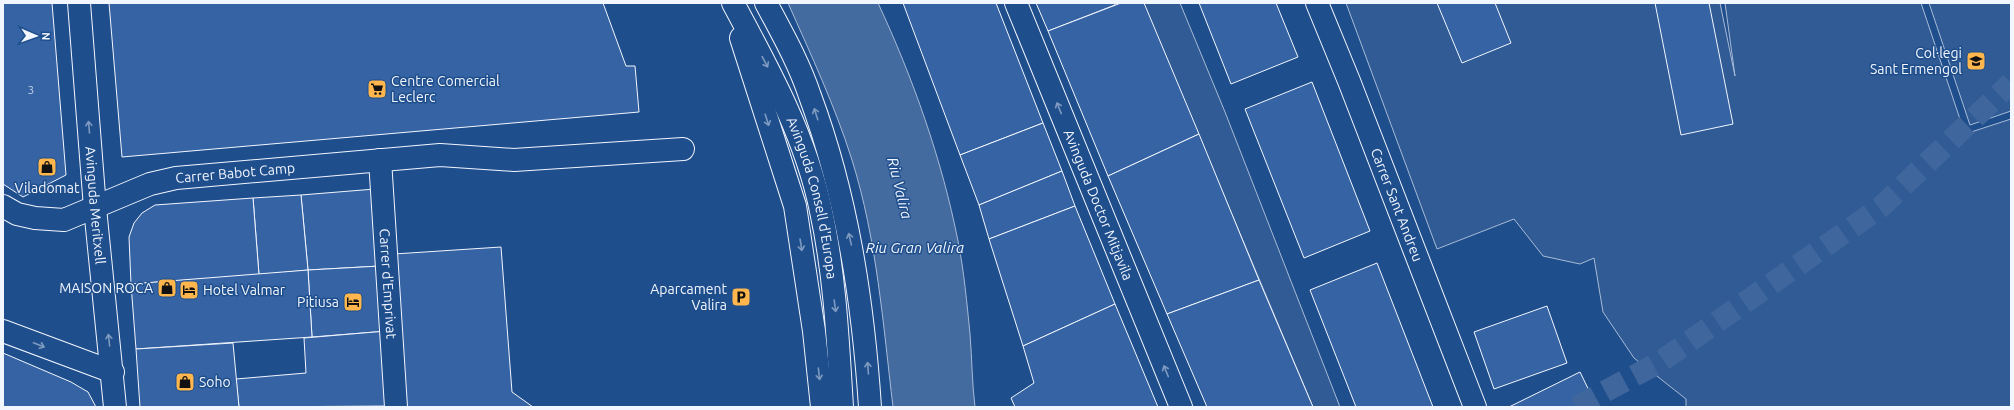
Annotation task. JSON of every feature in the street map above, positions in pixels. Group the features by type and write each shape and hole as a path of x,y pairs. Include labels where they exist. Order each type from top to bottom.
{"main road":[{"name":"Avinguda Meritxell","path":"79,3 95,208 115,407"},
{"path":"729,3 795,206 814,331 822,407"},
{"name":"Avinguda Consell d'Europa","path":"734,3 779,88 801,142 821,211 836,313 842,407"},
{"name":"Avinguda Consell d'Europa","path":"766,3 789,45 810,95 837,185 853,253 866,342 870,407"},
{"name":"Avinguda Doctor Mitjavila","path":"1016,3 1181,407"},
{"name":"Carrer Sant Andreu","path":"1317,3 1349,81 1475,407"},
{"name":"Carrer Babot Camp","path":"3,206 17,214 35,218 64,220 150,184 176,178 440,155 514,160 683,149"},
{"name":"Carrer d'Emprivat","path":"380,160 396,407"},
{"path":"3,331 112,372"}],"shaded area":[{"path":"1143,3 1180,3 1225,112 1340,407 1313,407"},
{"path":"1346,3 1720,3 1735,76 1725,3 1921,3 1965,134 2011,119 2011,407 1686,407 1686,399 1634,358 1603,312 1594,258 1580,264 1543,256 1514,219 1437,249"},
{"name":"Col·legi Sant Ermengol","path":"1929,3 2011,3 2011,111 1970,125"}],"water":[{"name":"Riu Gran Valira","path":"788,3 878,3 891,31 935,150 951,211 960,252 965,288 975,407 893,407 878,282 868,221 861,190 838,120"}],"building":[{"path":"3,3 52,3 66,175 23,197 3,184"},
{"name":"Centre Comercial Leclerc","path":"109,3 603,3 626,66 635,66 639,112 122,157"},
{"path":"903,3 996,3 1043,123 960,155"},
{"path":"1036,3 1115,3 1115,5 1048,31"},
{"path":"1121,3 1144,3 1199,134 1108,176 1048,31"},
{"path":"1199,3 1276,3 1298,57 1231,84"},
{"path":"1437,3 1495,3 1511,43 1462,63"},
{"path":"1655,3 1709,3 1733,124 1681,135"},
{"path":"1312,82 1370,231 1304,258 1245,109"},
{"path":"1043,123 1062,171 979,205 960,155"},
{"path":"1199,134 1259,280 1167,314 1108,176"},
{"path":"1062,171 1075,206 989,239 979,205"},
{"path":"375,189 380,266 308,270 301,195"},
{"path":"301,195 308,270 259,275 253,198"},
{"path":"253,198 259,275 131,284 129,237 134,223 142,213 155,205"},
{"path":"1075,206 1115,304 1023,346 989,239"},
{"path":"501,247 512,392 533,407 406,407 394,254"},
{"path":"1377,263 1433,407 1356,407 1310,290"},
{"path":"380,266 387,331 312,337 308,270"},
{"path":"308,270 312,337 136,349 131,284"},
{"path":"1259,280 1313,407 1207,407 1167,314"},
{"path":"1115,304 1158,407 1015,407 1011,398 1034,383 1023,346"},
{"path":"1547,306 1567,363 1494,389 1474,332"},
{"path":"387,331 392,406 239,407 236,379 306,373 304,338"},
{"path":"233,343 239,407 140,407 136,349"},
{"path":"3,353 71,382 88,392 96,407 3,407"},
{"path":"1580,372 1597,407 1509,407"}],"tunnel":[{"path":"1576,407 1660,362 1881,207 2011,83"}],"place":[{"name":"Col·legi Sant Ermengol","path":"1976,61"},
{"name":"Centre Comercial Leclerc","path":"377,89"},
{"name":"Viladomat","path":"47,167"},
{"name":"MAISON ROCA","path":"167,288"},
{"name":"Hotel Valmar","path":"189,290"},
{"name":"Aparcament Valira","path":"741,297"},
{"name":"Pitiusa","path":"353,302"},
{"name":"Soho","path":"185,382"}],"water label":[{"name":"Riu Valira","path":"900,188"}]}
